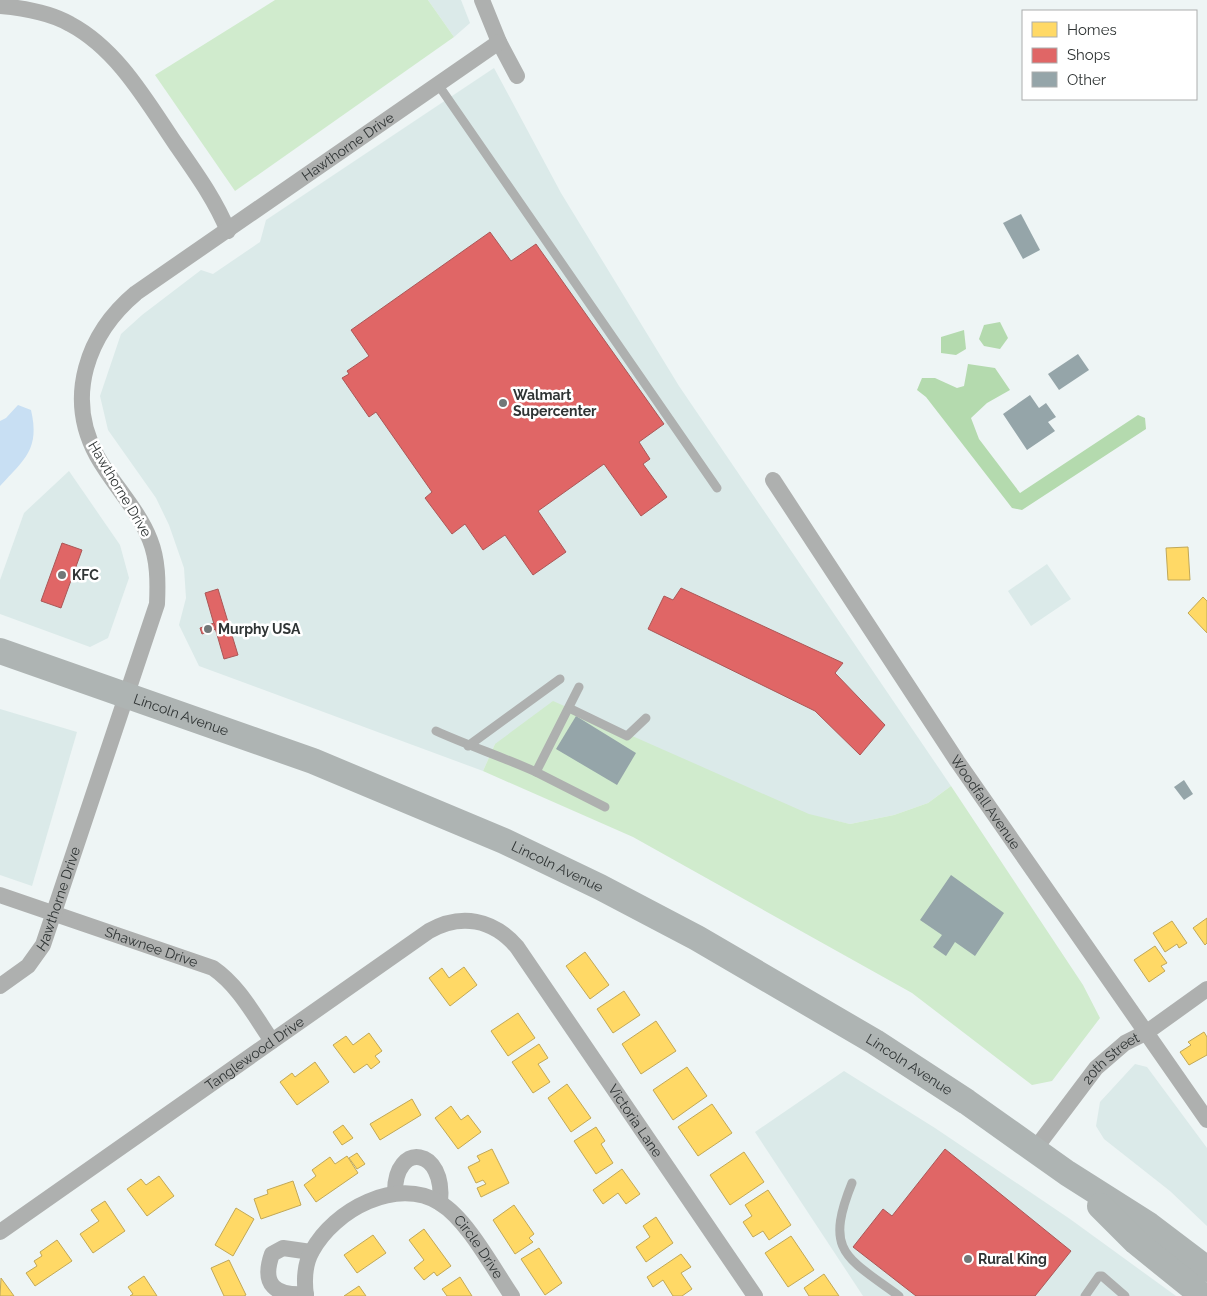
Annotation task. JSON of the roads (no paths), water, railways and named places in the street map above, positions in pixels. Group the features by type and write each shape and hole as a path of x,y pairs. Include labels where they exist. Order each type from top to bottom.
{"main road":[{"name":"Lincoln Avenue","path":"0,651 313,761 504,841 600,887 788,989 875,1042 1068,1173 1149,1225 1207,1269"},
{"name":"Lincoln Avenue","path":"1068,1173 1136,1242 1202,1296"}],"street":[{"path":"482,0 499,42 516,76"},
{"path":"0,6 43,13 70,23 100,44 134,82 218,206 228,231"},
{"name":"Hawthorne Drive","path":"0,986 28,966 43,945 157,604 156,560 142,524 105,468 89,436 84,415 84,374 96,339 120,306 499,42"},
{"name":"Woodfall Avenue","path":"773,480 957,761 1207,1120"},
{"name":"Shawnee Drive","path":"0,894 213,968 226,977 235,988 272,1041"},
{"name":"Tanglewood Drive","path":"0,1232 440,925 454,921 481,922 496,928 517,947"},
{"name":"Victoria Lane","path":"517,947 754,1296"},
{"name":"20th Street","path":"1035,1149 1096,1068 1125,1043 1146,1032 1207,989"},
{"path":"396,1192 395,1180 402,1164 410,1159 423,1158 435,1166 440,1177 440,1203"},
{"name":"Circle Drive","path":"311,1252 283,1248 272,1254 266,1269 271,1284 278,1291 291,1295 306,1295 306,1269 311,1252 324,1234 366,1202 396,1192 416,1193 440,1203 463,1224 512,1296"}],"lane":[{"path":"438,83 717,488"},
{"path":"468,746 560,678"},
{"path":"536,772 579,687"},
{"path":"569,708 626,736 646,718"},
{"path":"436,731 468,746 499,755 605,807"},
{"path":"852,1183 842,1209 838,1227 840,1242 858,1265 899,1296"},
{"path":"1085,1296 1099,1276 1102,1276 1125,1296"}],"water":[{"path":"18,405 31,410 33,423 32,444 17,468 0,486 0,421 6,418"}],"place":[{"name":"Walmart Supercenter","path":"503,403"},
{"name":"KFC","path":"62,575"},
{"name":"Murphy USA","path":"208,629"},
{"name":"Rural King","path":"968,1259"}]}
